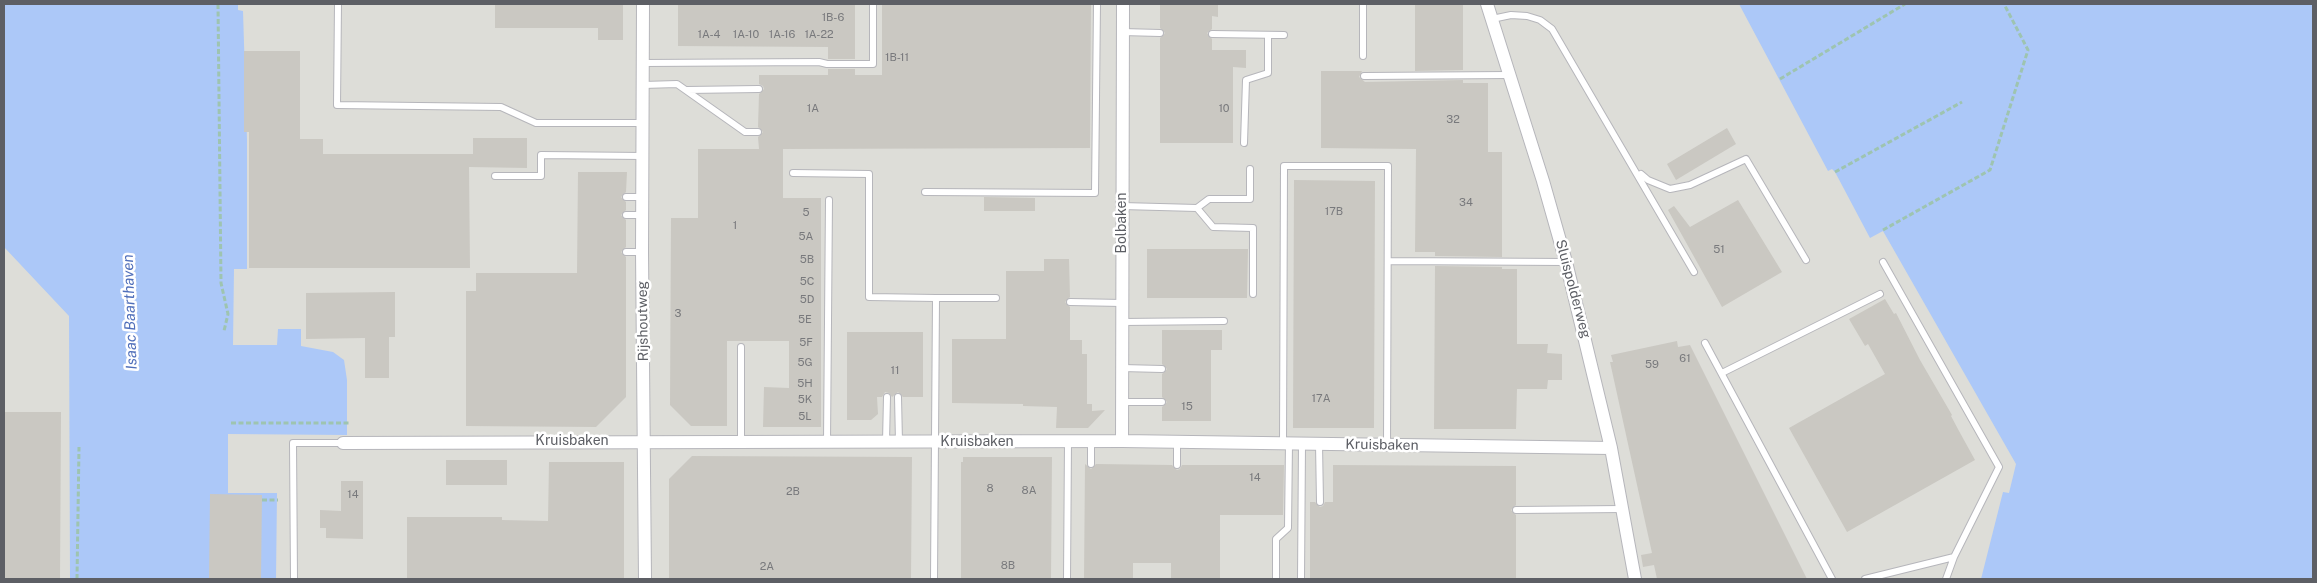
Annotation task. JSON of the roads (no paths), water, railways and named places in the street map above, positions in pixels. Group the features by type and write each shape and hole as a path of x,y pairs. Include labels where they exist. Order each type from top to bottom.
{"street":[{"name":"Rijshoutweg","path":"644,4 642,252 645,579"},
{"name":"Bolbaken","path":"1122,441 1123,4"},
{"name":"Sluispolderweg","path":"1488,4 1566,262 1611,448 1635,579"},
{"name":"Kruisbaken","path":"343,443 1122,441 1611,448"}],"lane":[{"path":"338,4 337,105 501,108 536,123 642,122"},
{"path":"643,63 820,62 827,64 872,64 873,4"},
{"path":"924,192 1095,193 1097,4"},
{"path":"1363,4 1363,56"},
{"path":"1492,19 1511,15 1527,16 1540,20 1552,29 1694,272"},
{"path":"1122,32 1160,33"},
{"path":"1212,34 1284,35"},
{"path":"1244,144 1246,80 1268,73 1268,35"},
{"path":"1364,76 1511,75"},
{"path":"643,85 677,84 745,132 758,132"},
{"path":"687,90 758,89"},
{"path":"495,176 541,176 541,155 643,156"},
{"path":"1634,167 1648,180 1670,189 1690,186 1746,159 1806,260"},
{"path":"1276,579 1276,539 1288,528 1284,166 1388,166 1387,445"},
{"path":"1122,206 1197,208 1209,199 1250,199 1250,169"},
{"path":"793,173 869,174 868,297 996,298"},
{"path":"626,197 642,197"},
{"path":"828,442 829,200"},
{"path":"1197,208 1213,227 1253,228 1253,294"},
{"path":"626,214 642,215"},
{"path":"626,252 642,252"},
{"path":"1388,261 1566,262"},
{"path":"1883,262 1999,467 1954,556 1946,579"},
{"path":"1722,373 1880,294"},
{"path":"934,579 936,298"},
{"path":"1070,302 1122,303"},
{"path":"1122,322 1224,322"},
{"path":"1705,344 1832,579"},
{"path":"741,347 741,442"},
{"path":"1122,368 1162,369"},
{"path":"893,442 898,396"},
{"path":"887,397 893,442"},
{"path":"1122,402 1162,402"},
{"path":"1067,579 1068,442"},
{"path":"1091,442 1091,464"},
{"path":"1177,442 1177,465"},
{"path":"294,579 293,443 343,443"},
{"path":"1301,579 1302,444"},
{"path":"1319,444 1320,502"},
{"path":"1516,510 1622,508"},
{"path":"1865,579 1954,556"}],"water":[{"name":"Isaac Baarthaven","path":"4,4 238,4 238,10 243,11 247,140 247,269 234,269 233,345 277,345 278,329 301,329 301,346 333,352 344,360 347,380 347,435 228,434 228,493 277,493 276,579 70,579 69,316 4,247"},
{"path":"1739,4 2313,4 2313,579 1981,579 2003,492 2009,493 2016,464 1883,231 1870,238 1835,172 1832,169 1828,171"}]}
